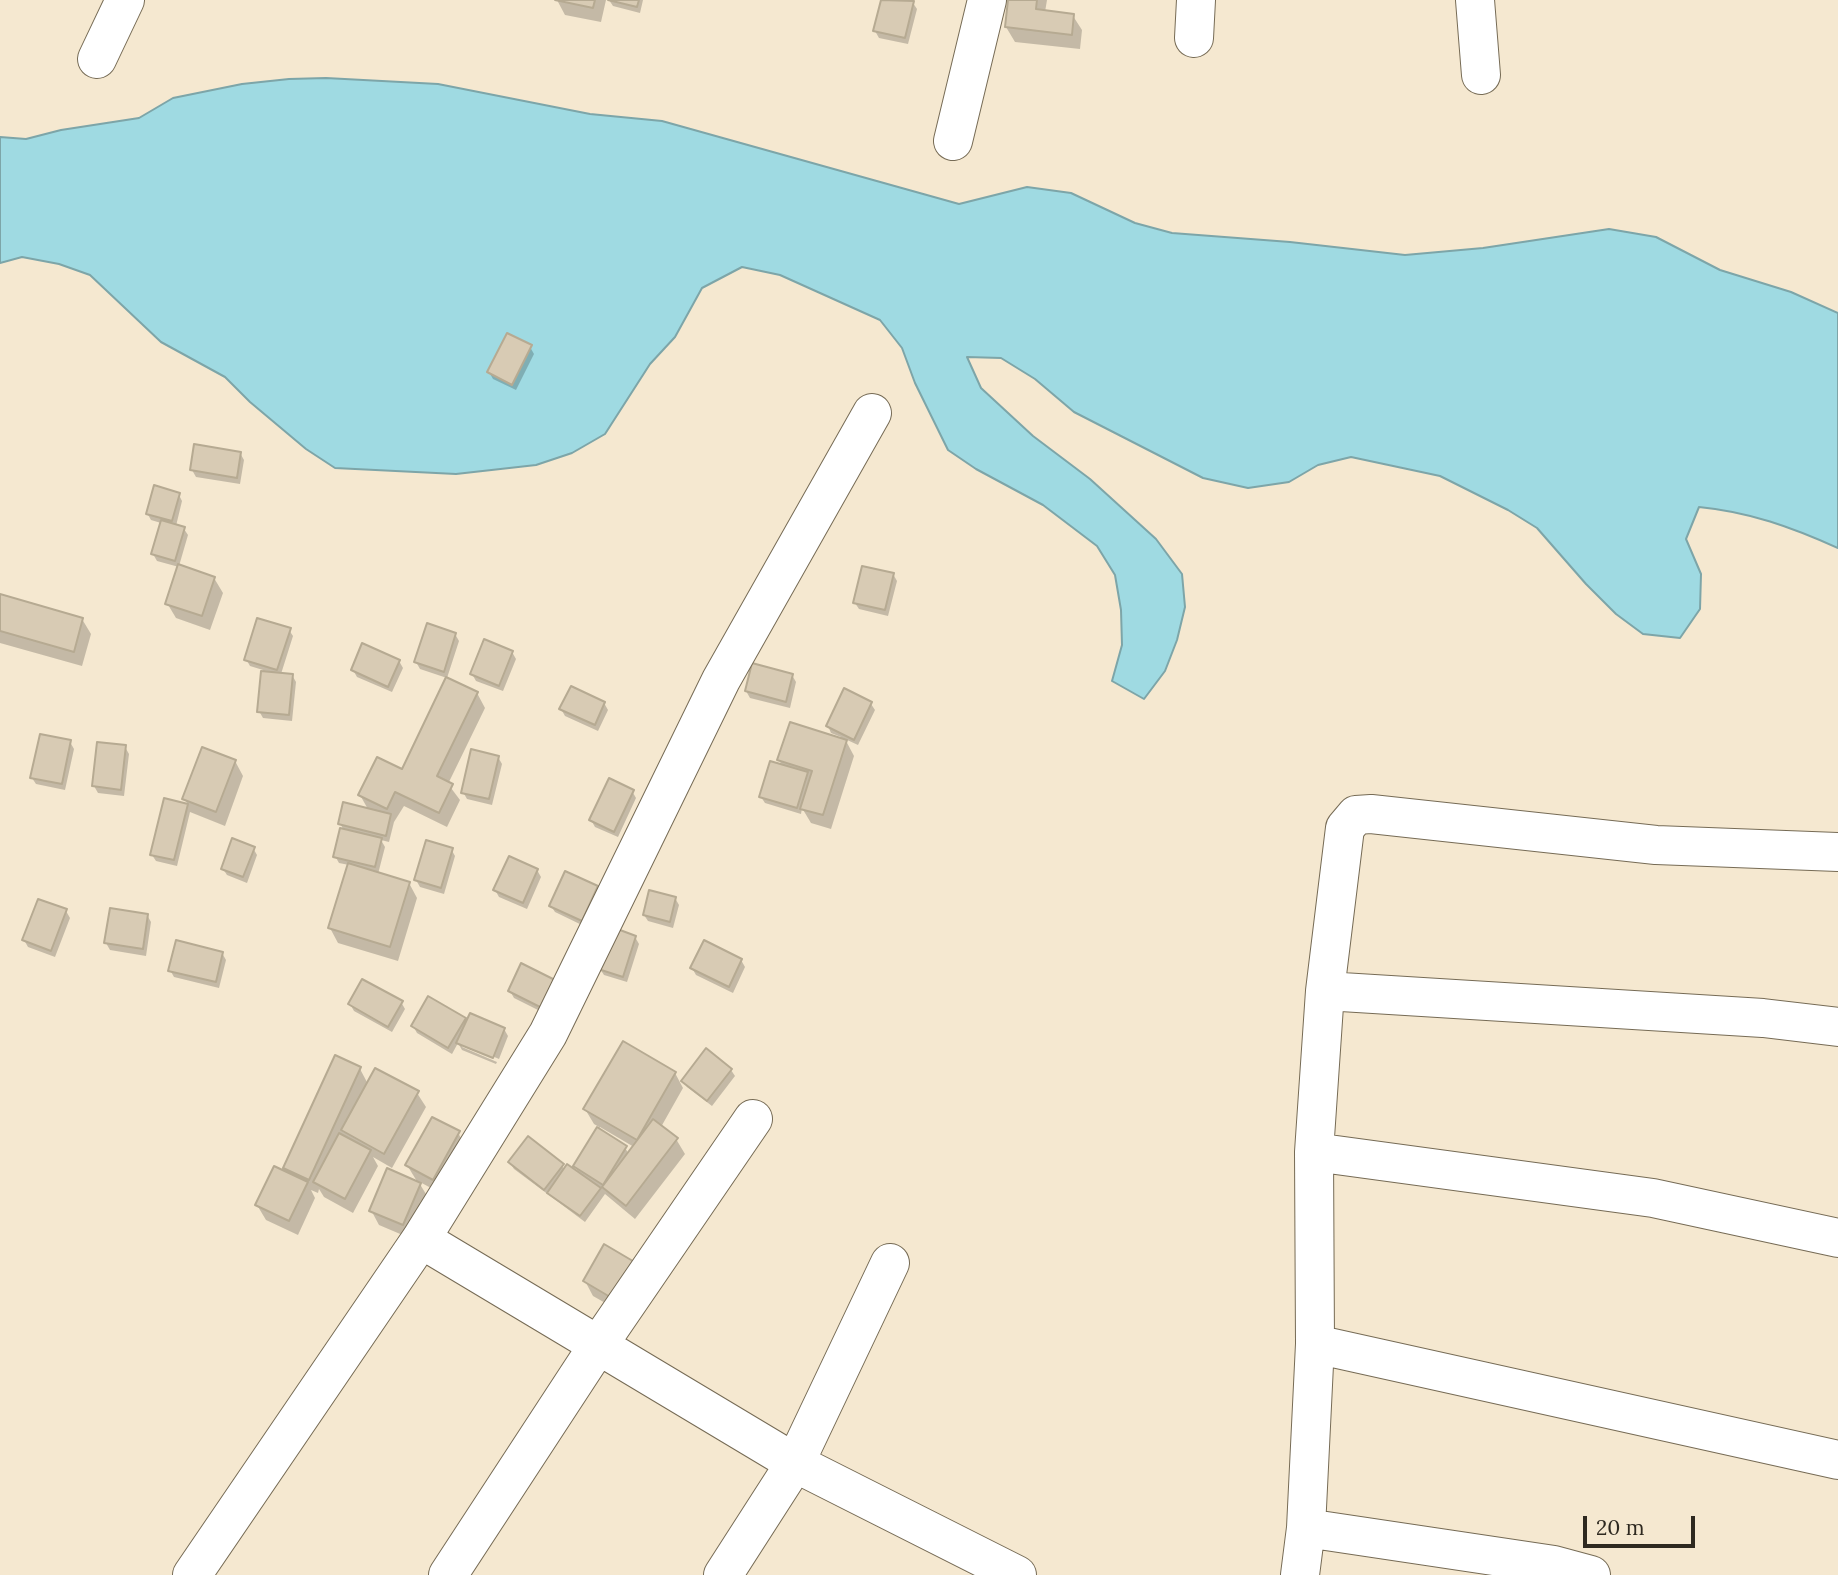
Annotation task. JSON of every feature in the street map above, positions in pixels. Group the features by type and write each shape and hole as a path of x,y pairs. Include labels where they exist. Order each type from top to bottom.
{"street":[{"path":"97,60 125,0"},
{"path":"953,141 987,0"},
{"path":"1194,38 1196,0"},
{"path":"1475,0 1481,75"},
{"path":"192,1575 421,1239 548,1034 721,680 872,413"},
{"path":"1300,1575 1306,1528 1315,1343 1314,1152 1325,991 1345,828 1356,816 1371,814 1656,845 1838,852"},
{"path":"1325,991 1763,1018 1838,1027"},
{"path":"448,1575 599,1344 754,1119"},
{"path":"1314,1152 1653,1198 1838,1238"},
{"path":"421,1239 795,1463 1006,1573"},
{"path":"723,1575 795,1463 890,1263"},
{"path":"1315,1343 1838,1460"},
{"path":"1306,1528 1554,1565 1591,1575"}],"water":[{"path":"326,78 438,84 590,114 662,121 959,204 1027,187 1071,193 1135,223 1172,233 1290,242 1405,255 1483,248 1609,229 1656,237 1720,270 1791,292 1838,313 1838,548 1770,522 1699,507 1686,539 1701,574 1700,609 1680,638 1643,634 1616,614 1586,584 1537,528 1508,510 1440,476 1351,457 1318,465 1289,482 1248,488 1203,478 1074,412 1035,379 1001,358 967,357 981,388 1033,436 1090,479 1156,539 1182,574 1185,607 1177,640 1165,671 1144,699 1112,681 1122,645 1121,610 1115,575 1097,546 1043,505 976,469 948,450 915,383 902,348 880,320 780,275 742,267 702,288 675,337 650,364 605,434 572,453 536,465 456,474 335,468 306,449 225,377 161,342 90,275 59,264 22,257 0,263 0,137 26,139 61,130 139,118 173,98 242,84"}],"building":[{"path":"555,0 595,0 593,8"},
{"path":"608,0 639,0 637,7"},
{"path":"881,0 914,1 905,38 873,31"},
{"path":"1008,0 1037,0 1036,9 1074,14 1072,35 1005,27"},
{"path":"507,333 532,345 512,385 487,372"},
{"path":"194,444 241,452 237,478 190,470"},
{"path":"154,485 180,493 172,521 146,514"},
{"path":"161,520 185,527 175,561 151,554"},
{"path":"178,564 215,577 202,616 165,604"},
{"path":"862,566 894,573 885,610 853,603"},
{"path":"0,594 83,618 74,652 0,631"},
{"path":"257,618 291,628 277,670 244,660"},
{"path":"427,623 456,633 444,672 414,662"},
{"path":"484,639 513,651 499,686 470,674"},
{"path":"362,643 400,660 388,687 351,670"},
{"path":"752,663 793,674 786,702 745,691"},
{"path":"261,671 293,674 289,715 257,712"},
{"path":"446,677 478,692 437,776 453,784 439,813 395,792 387,809 358,795 377,757 402,769"},
{"path":"571,686 605,702 595,725 559,709"},
{"path":"844,688 872,702 854,740 826,726"},
{"path":"790,722 847,740 823,815 800,809 812,771 777,760"},
{"path":"40,734 71,740 62,784 30,778"},
{"path":"97,742 126,745 121,790 92,786"},
{"path":"202,747 236,760 216,812 182,799"},
{"path":"471,749 499,756 489,799 461,793"},
{"path":"770,761 808,772 797,808 759,797"},
{"path":"609,778 634,790 614,832 589,820"},
{"path":"164,798 188,804 174,860 150,855"},
{"path":"343,802 391,814 386,836 338,824"},
{"path":"340,828 382,838 375,867 333,857"},
{"path":"232,838 255,847 243,877 221,869"},
{"path":"426,840 453,848 441,888 414,880"},
{"path":"509,856 538,869 523,903 493,890"},
{"path":"348,863 410,882 390,947 328,928"},
{"path":"565,871 598,886 582,921 549,906"},
{"path":"649,890 676,897 670,922 643,915"},
{"path":"38,899 67,909 51,951 22,940"},
{"path":"110,908 148,914 143,949 104,943"},
{"path":"612,927 636,936 623,977 598,969"},
{"path":"176,940 223,952 216,982 168,971"},
{"path":"704,940 742,959 729,987 690,968"},
{"path":"521,963 559,982 546,1010 508,991"},
{"path":"362,979 403,1001 388,1027 348,1004"},
{"path":"428,996 466,1018 448,1048 411,1026"},
{"path":"470,1013 505,1028 493,1058 456,1043"},
{"path":"623,1041 676,1072 637,1140 583,1109"},
{"path":"706,1048 732,1069 707,1101 681,1081"},
{"path":"335,1055 361,1067 309,1180 283,1168"},
{"path":"375,1068 419,1091 384,1154 341,1130"},
{"path":"432,1117 460,1131 433,1180 405,1165"},
{"path":"653,1119 678,1138 626,1206 602,1187"},
{"path":"597,1127 627,1146 603,1185 573,1166"},
{"path":"339,1133 371,1150 345,1199 313,1182"},
{"path":"528,1136 564,1164 544,1190 508,1162"},
{"path":"567,1164 601,1188 580,1216 547,1193"},
{"path":"274,1166 308,1182 289,1221 255,1205"},
{"path":"387,1168 421,1183 403,1225 369,1211"},
{"path":"604,1244 643,1267 622,1304 583,1281"}]}
